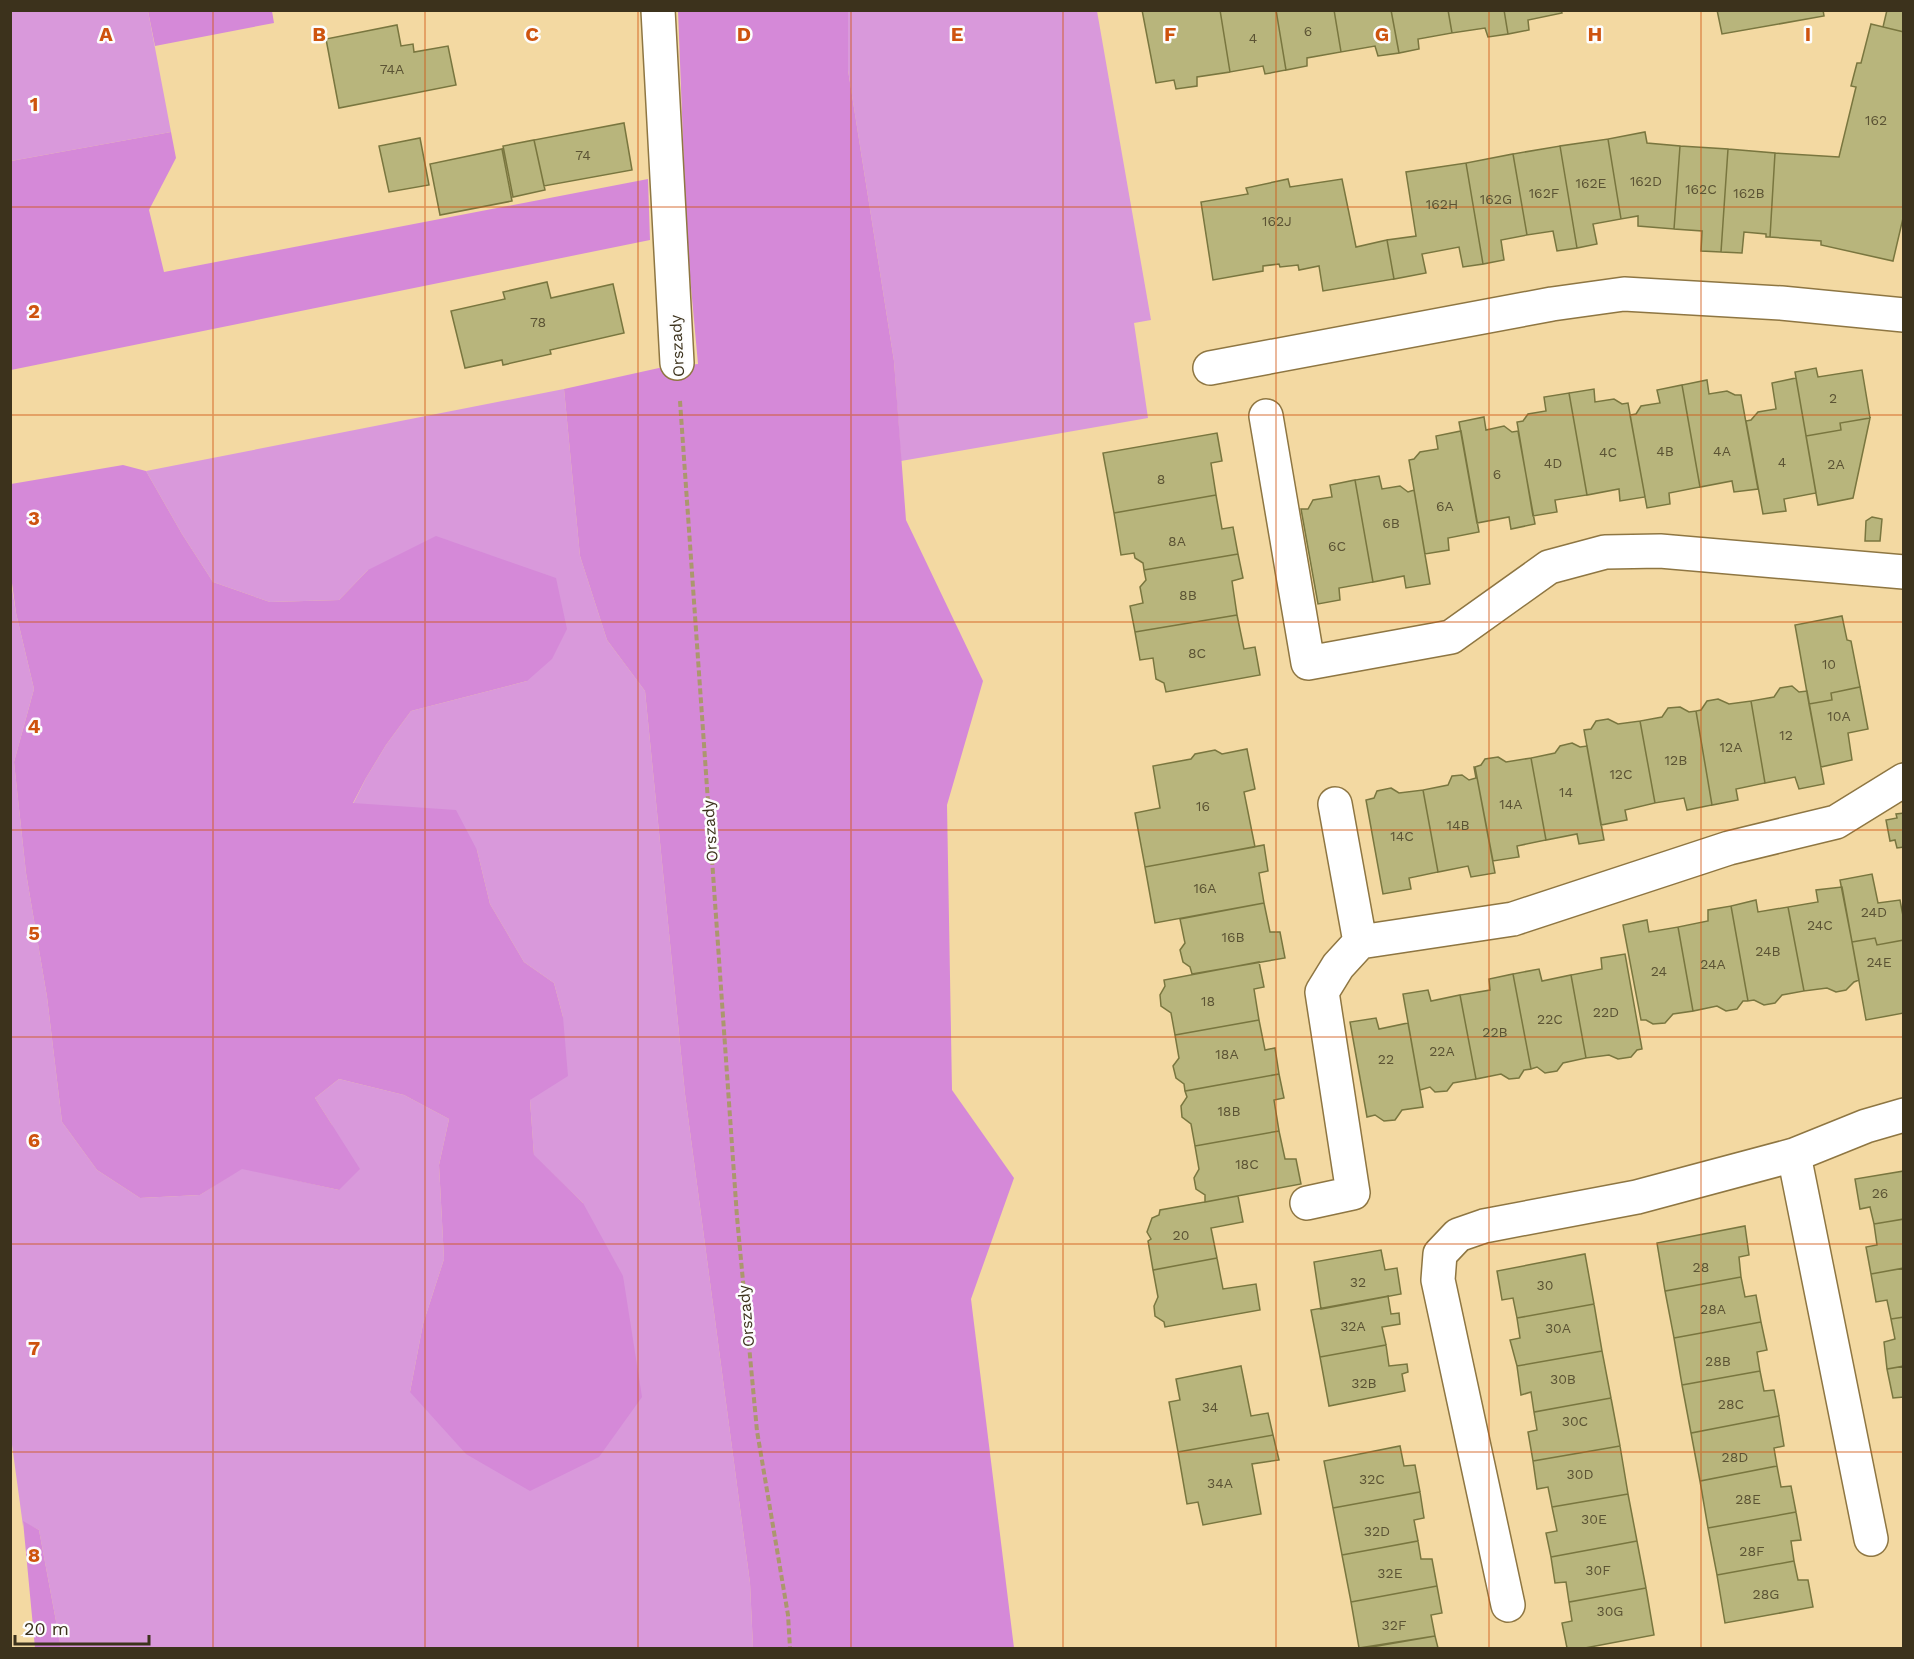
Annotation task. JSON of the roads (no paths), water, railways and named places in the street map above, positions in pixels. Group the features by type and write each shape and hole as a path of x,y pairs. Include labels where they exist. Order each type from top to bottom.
{"street":[{"name":"Orszady","path":"658,10 677,363"},
{"path":"1210,368 1552,304 1624,294 1780,303 1904,315"},
{"path":"1266,416 1308,663 1451,637 1549,567 1605,552 1660,551 1904,572"},
{"path":"1307,1203 1353,1193 1322,992 1338,966 1360,942 1513,919 1729,848 1836,822 1904,780"},
{"path":"1335,804 1360,942"},
{"path":"1508,1605 1438,1280 1440,1254 1458,1235 1484,1226 1637,1197 1794,1155 1866,1126 1904,1115"},
{"path":"1794,1155 1871,1539"}]}
